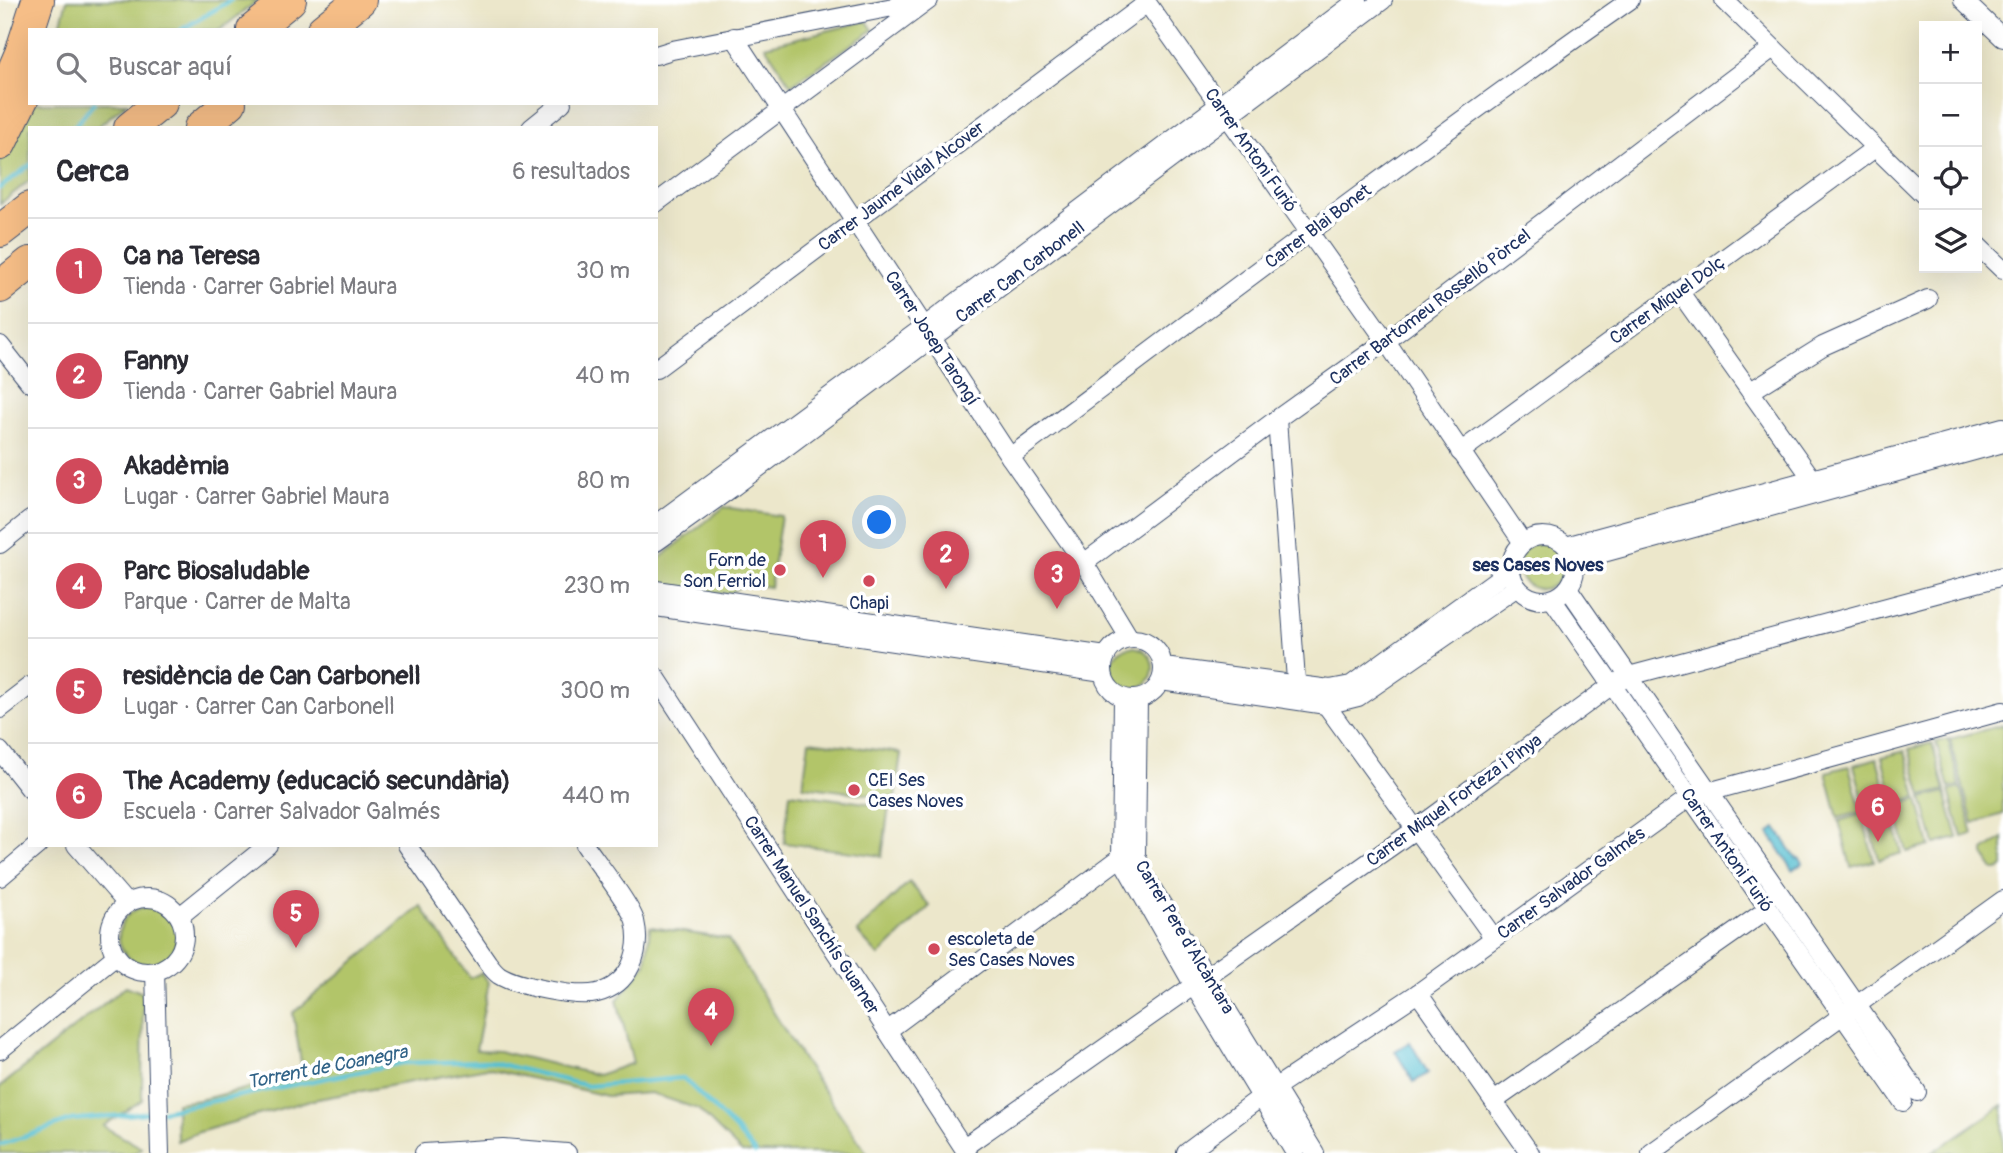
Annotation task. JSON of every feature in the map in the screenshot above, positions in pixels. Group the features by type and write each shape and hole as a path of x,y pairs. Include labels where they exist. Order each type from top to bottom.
{"highway":[{"path":"29,28 38,0"},
{"path":"50,28 58,0"},
{"path":"255,28 290,0"},
{"path":"325,28 360,0"},
{"path":"0,102 28,31"},
{"path":"0,145 28,87"},
{"path":"132,126 159,105"},
{"path":"202,126 228,105"},
{"path":"0,231 28,210"},
{"path":"0,286 28,265"}],"street":[{"path":"658,55 734,37 929,0"},
{"path":"658,201 929,0"},
{"path":"1223,111 1358,0"},
{"name":"Carrer Can Carbonell","path":"658,540 1223,111 1382,0"},
{"name":"Carrer Blai Bonet","path":"1010,457 1308,233 1630,0"},
{"path":"1724,0 1919,190"},
{"path":"1963,0 2003,38"},
{"name":"Carrer Antoni Furió","path":"1145,1 1386,341 1523,543"},
{"name":"Carrer Jaume Vidal Alcover","path":"658,368 1145,1"},
{"name":"Carrer Josep Tarongí","path":"734,37 1010,457 1084,563 1130,639"},
{"name":"Carrer Bartomeu Rosselló Pòrcel","path":"1084,563 1386,341 1773,48"},
{"path":"533,126 560,105"},
{"name":"Carrer Miquel Dolç","path":"1460,452 1875,148"},
{"path":"1982,250 2003,270"},
{"path":"1679,291 1817,486"},
{"path":"1751,391 1823,346 1928,299"},
{"path":"658,523 929,332"},
{"path":"0,345 28,380"},
{"path":"1277,419 1297,693"},
{"path":"1817,486 2003,427"},
{"path":"1570,553 1817,486 2003,443"},
{"path":"0,544 28,522"},
{"path":"1541,536 1558,540 1570,553 1573,580 1568,588 1552,599 1533,598 1517,587 1511,569 1512,559 1523,543 1541,536"},
{"path":"1297,693 1350,685 1511,569"},
{"name":"Carrer Miquel Forteza i Pinya","path":"966,1150 1416,829 1612,685 1629,676 2003,576"},
{"path":"1326,705 1358,697 1517,587"},
{"name":"Carrer Antoni Furió","path":"1568,588 1709,792 1849,1010 1910,1097"},
{"path":"658,590 1104,664"},
{"name":"Carrer Antoni Furió","path":"1552,599 1768,908 1849,1010"},
{"path":"658,607 1104,664"},
{"path":"1130,639 1139,639 1155,648 1163,660 1163,674 1150,695 1130,698 1108,687 1104,664 1112,648 1130,639"},
{"path":"1163,674 1297,693 1326,705 1494,938"},
{"name":"Carrer Manuel Sanchís Guarner","path":"658,680 827,934 966,1150"},
{"path":"0,709 28,688"},
{"path":"887,1031 1128,856 1130,698"},
{"name":"Carrer Salvador Galmés","path":"1186,1153 1268,1093 1418,993 1690,797 2003,711"},
{"path":"0,751 28,786"},
{"path":"0,877 36,847"},
{"path":"78,847 127,904"},
{"path":"180,916 266,847"},
{"path":"408,847 499,975 527,985 580,995 598,993 613,986 623,977 638,951 635,919 586,847"},
{"name":"Carrer Pere d'Alcàntara","path":"1128,856 1144,875 1201,981 1268,1093 1314,1153"},
{"path":"150,898 172,907 180,916 184,927 181,950 166,967 155,971 133,970 116,956 111,945 112,922 127,904 150,898"},
{"path":"1651,1153 2003,900"},
{"path":"1494,1101 1768,908"},
{"path":"0,1050 116,956"},
{"path":"155,971 160,1150"},
{"path":"1418,993 1530,1153"},
{"path":"1268,1093 1296,1153"},
{"path":"424,1153 500,1150 567,1153"}],"green space":[{"path":"67,0 258,0 223,28 60,28"},
{"path":"867,21 873,30 791,85 765,46"},
{"path":"31,105 125,105 98,126 28,126 28,182 0,204 0,163"},
{"path":"724,507 781,516 770,587 745,583 729,594 658,585 658,559"},
{"path":"1541,543 1557,550 1564,566 1557,582 1541,589 1525,582 1518,566 1525,550"},
{"path":"1132,647 1147,653 1153,668 1147,683 1132,689 1117,683 1111,668 1117,653"},
{"path":"2003,725 2003,814 1973,823 1950,739"},
{"path":"1948,739 1960,786 1949,788 1936,742"},
{"path":"809,741 901,753 895,798 803,786"},
{"path":"1932,743 1945,790 1922,796 1909,749"},
{"path":"1905,751 1917,797 1894,803 1882,757"},
{"path":"1877,758 1889,804 1866,811 1854,765"},
{"path":"1849,766 1861,812 1838,818 1826,772"},
{"path":"1961,788 1973,834 1962,837 1949,791"},
{"path":"1945,792 1958,838 1935,844 1922,798"},
{"path":"790,793 889,806 882,856 784,843"},
{"path":"1918,799 1930,846 1907,852 1895,806"},
{"path":"1890,807 1902,853 1879,860 1867,813"},
{"path":"1862,814 1874,861 1851,867 1839,821"},
{"path":"2003,838 2003,867 1994,870 1984,851"},
{"path":"909,882 930,906 879,956 857,932"},
{"path":"421,906 470,978 481,973 489,982 476,1050 498,1051 598,1075 633,1063 617,1000 646,964 650,927 728,939 805,1063 867,1153 742,1153 698,1109 651,1093 607,1096 487,1068 307,1101 199,1132 177,1141 176,1103 303,1075 293,1013"},
{"path":"148,907 169,915 177,936 169,957 148,965 127,957 119,936 127,915"},
{"path":"126,986 143,993 142,1100 103,1126 142,1148 134,1153 0,1153 0,1087"},
{"path":"2003,1105 2003,1153 1932,1153"}],"water":[{"path":"1776,828 1797,859 1803,863 1793,870 1769,833"},
{"path":"1410,1042 1428,1073 1414,1082 1395,1051"}],"waterway":[{"path":"184,28 231,0"},
{"path":"75,126 92,105"},
{"path":"0,188 28,167"},
{"name":"Torrent de Coanegra","path":"163,1111 402,1063 488,1061 588,1086 683,1078 736,1130 755,1153"},
{"name":"Torrent de Coanegra","path":"0,1145 71,1120 154,1112"}],"place":[{"name":"Forn de Son Ferriol","path":"780,570"},
{"name":"Ca na Teresa","path":"823,578"},
{"name":"Chapi","path":"869,581"},
{"name":"Fanny","path":"946,589"},
{"name":"Akadèmia","path":"1057,609"},
{"name":"CEI Ses Cases Noves","path":"854,790"},
{"name":"The Academy (educació secundària)","path":"1878,842"},
{"name":"residència de Can Carbonell","path":"296,948"},
{"name":"escoleta de Ses Cases Noves","path":"934,949"},
{"name":"Parc Biosaludable","path":"711,1046"}],"district":[{"name":"ses Cases Noves","path":"1538,564"}]}
